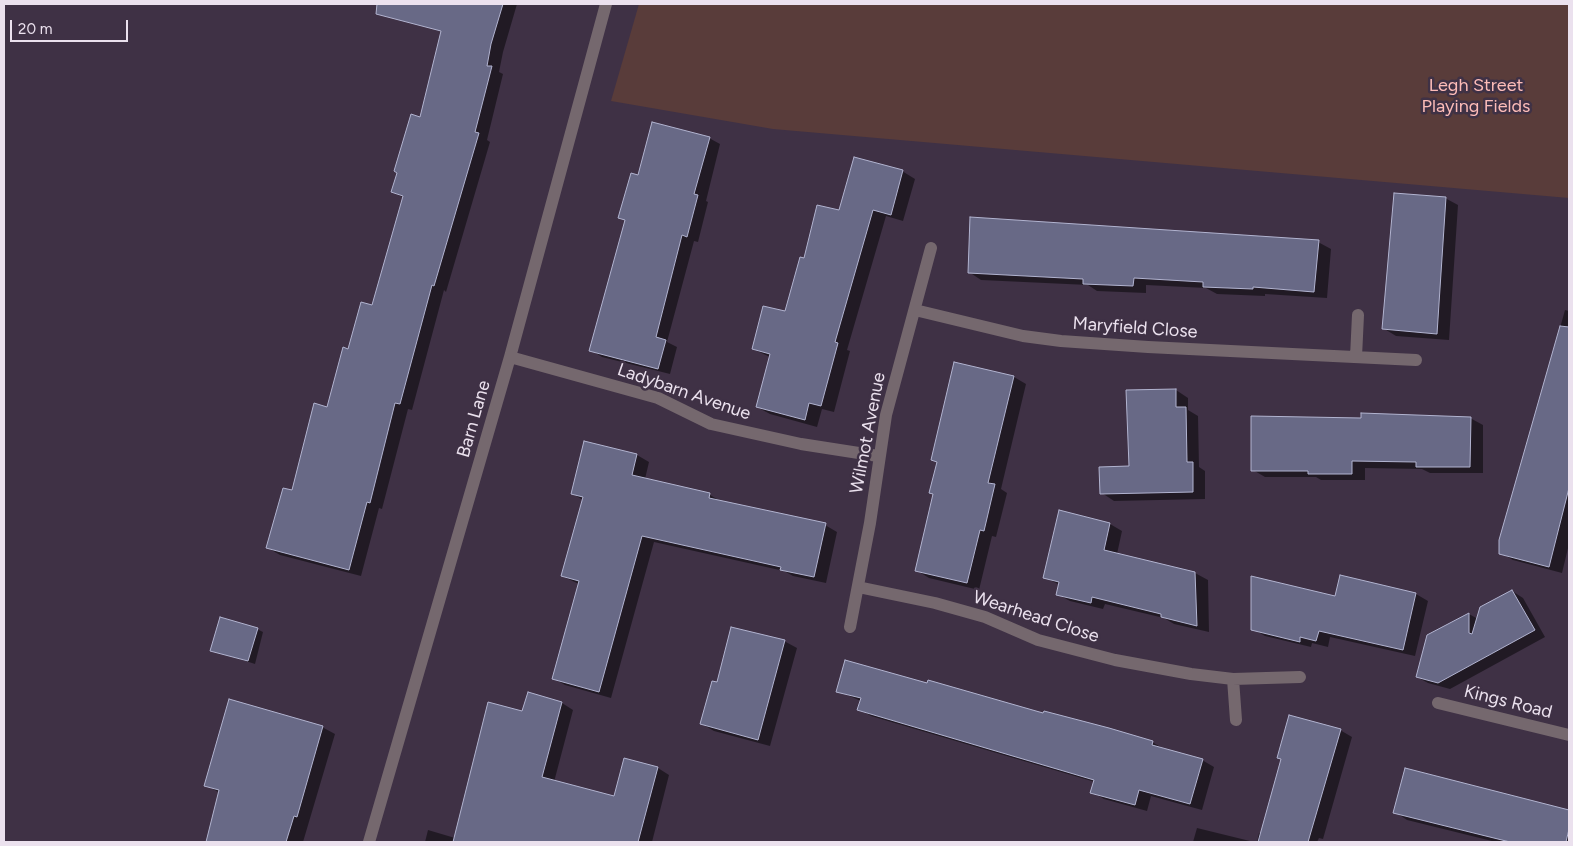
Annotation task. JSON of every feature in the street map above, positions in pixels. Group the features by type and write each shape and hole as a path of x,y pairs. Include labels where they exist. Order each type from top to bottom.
{"street":[{"name":"Barn Lane","path":"369,842 510,357 606,4"},
{"name":"Wilmot Avenue","path":"850,627 870,524 878,456 886,415 916,310 931,248"},
{"name":"Maryfield Close","path":"916,310 1023,336 1061,341 1416,360"},
{"path":"1356,356 1358,315"},
{"name":"Ladybarn Avenue","path":"510,357 658,398 711,424 792,442 878,456"},
{"name":"Wearhead Close","path":"858,587 934,603 985,617 1038,640 1115,660 1191,674 1233,679 1300,677"},
{"path":"1233,679 1236,720"},
{"name":"Kings Road","path":"1438,703 1569,735"}],"green space":[{"name":"Legh Street Playing Fields","path":"639,4 1569,4 1569,198 773,129 611,101"}],"building":[{"path":"377,4 503,4 491,44 487,66 492,66 475,132 479,133 434,286 432,285 400,404 395,403 370,503 367,502 349,570 266,548 283,488 292,490 314,403 327,407 343,347 348,349 361,302 372,305 403,196 391,192 397,173 394,171 411,114 420,117 441,31 376,14"},
{"path":"652,122 710,137 694,194 698,195 687,237 682,235 656,337 666,340 658,369 589,351 625,220 618,218 631,173 638,175"},
{"path":"854,157 903,170 891,215 873,210 835,342 838,343 821,406 809,403 805,420 756,407 770,354 752,349 763,306 785,311 800,257 804,258 817,205 839,210"},
{"path":"1394,193 1446,197 1437,334 1382,329"},
{"path":"970,217 1319,240 1314,292 1253,287 1253,289 1203,287 1203,282 1134,278 1133,286 1083,284 1083,279 968,273"},
{"path":"1560,326 1569,327 1569,488 1549,567 1499,554 1499,540"},
{"path":"954,362 1014,376 988,483 995,484 984,531 980,530 967,583 915,571 933,494 929,493 937,462 931,460"},
{"path":"1176,389 1176,407 1186,407 1187,462 1193,462 1193,492 1100,494 1099,467 1129,466 1126,390"},
{"path":"1361,413 1471,417 1470,467 1416,467 1416,462 1352,461 1352,474 1308,474 1308,471 1251,471 1251,416 1361,418"},
{"path":"584,441 637,454 632,475 710,493 709,498 826,523 814,577 780,570 781,567 642,536 599,692 552,679 579,581 561,576 583,497 571,494"},
{"path":"1059,510 1110,523 1104,550 1195,572 1197,626 1161,617 1161,614 1092,597 1091,603 1056,595 1059,582 1043,578"},
{"path":"1340,575 1416,593 1403,650 1319,631 1316,641 1300,637 1300,642 1251,630 1251,576 1335,596"},
{"path":"1512,590 1535,630 1438,683 1416,677 1427,635 1469,613 1469,633 1472,634 1480,607"},
{"path":"220,617 258,628 248,661 210,651"},
{"path":"731,627 785,640 758,740 700,724 712,681 717,682"},
{"path":"845,660 927,683 928,680 1043,713 1044,711 1109,728 1153,741 1152,745 1203,759 1190,804 1139,790 1135,805 1090,793 1094,780 857,710 861,698 836,692"},
{"path":"528,692 562,702 542,777 614,796 624,758 658,767 638,842 453,842 488,702 522,711"},
{"path":"229,699 323,726 297,817 294,816 286,842 206,842 219,790 204,786"},
{"path":"1289,715 1341,729 1308,842 1258,842 1281,759 1277,758"},
{"path":"1405,768 1569,810 1569,829 1566,842 1510,842 1393,813"}]}
